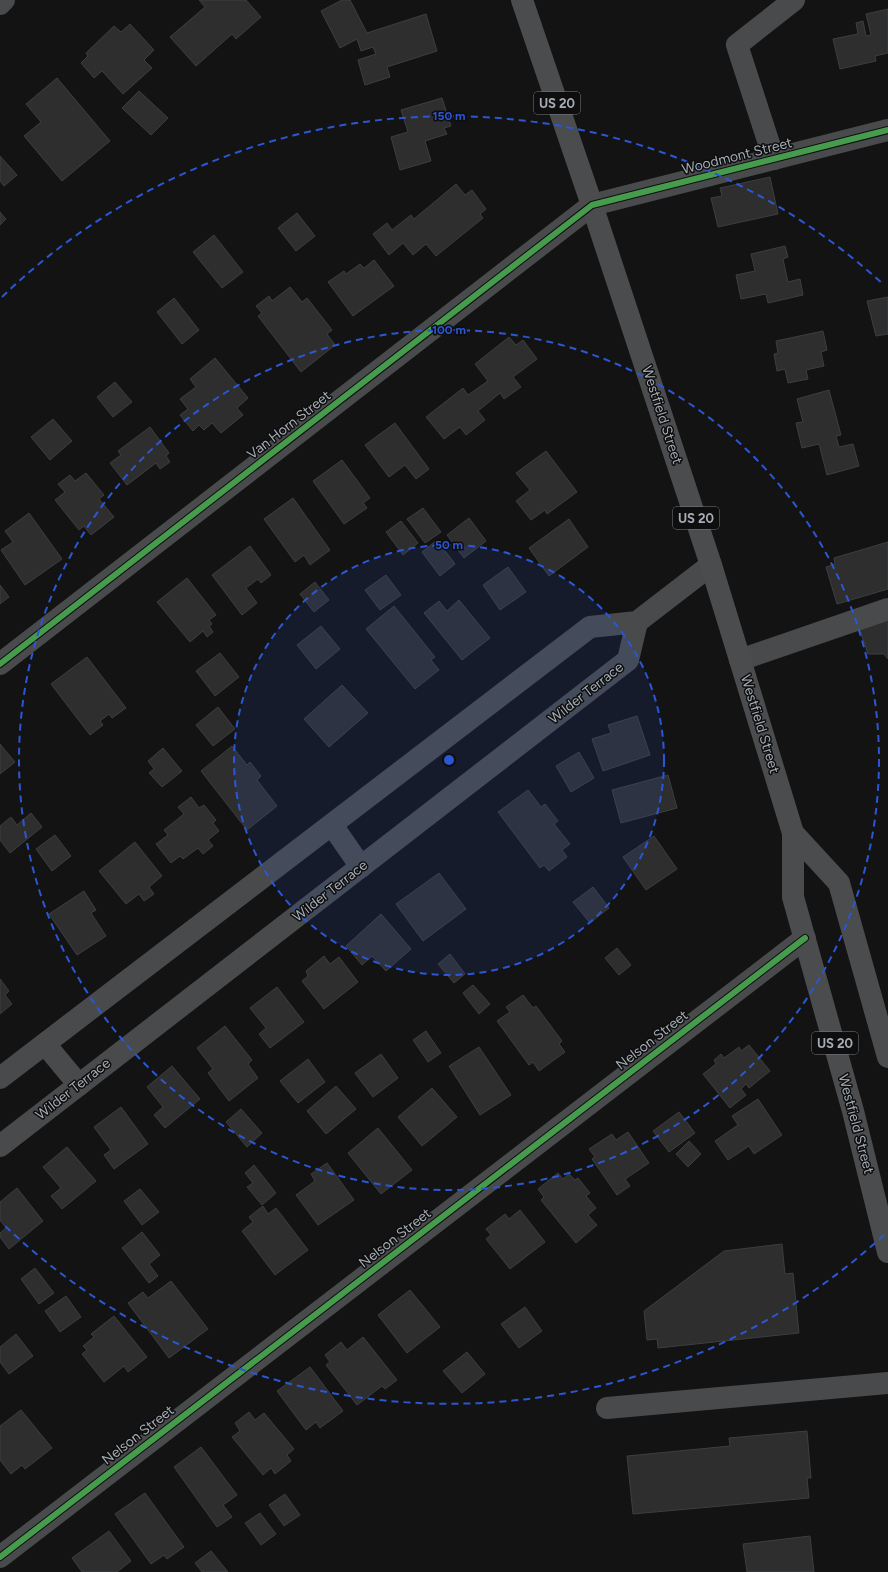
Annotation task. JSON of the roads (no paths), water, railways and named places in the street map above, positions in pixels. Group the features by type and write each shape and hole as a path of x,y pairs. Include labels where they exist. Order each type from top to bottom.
{"main road":[{"name":"Westfield Street","path":"522,0 592,205 711,565 793,833 794,897 853,1111 888,1252"},
{"name":"Westfield Street","path":"793,833 839,883 888,1057"}],"street":[{"path":"0,4 4,0"},
{"path":"774,159 737,45 794,0"},
{"name":"Woodmont Street","path":"592,205 888,130"},
{"name":"Van Horn Street","path":"0,664 592,205"},
{"path":"0,1078 590,627 637,622 711,565"},
{"path":"740,660 888,609"},
{"name":"Wilder Terrace","path":"0,1146 628,660 637,622"},
{"path":"332,825 360,867"},
{"name":"Nelson Street","path":"0,1557 805,938"},
{"path":"45,1044 79,1085"},
{"path":"607,1408 888,1383"}]}
